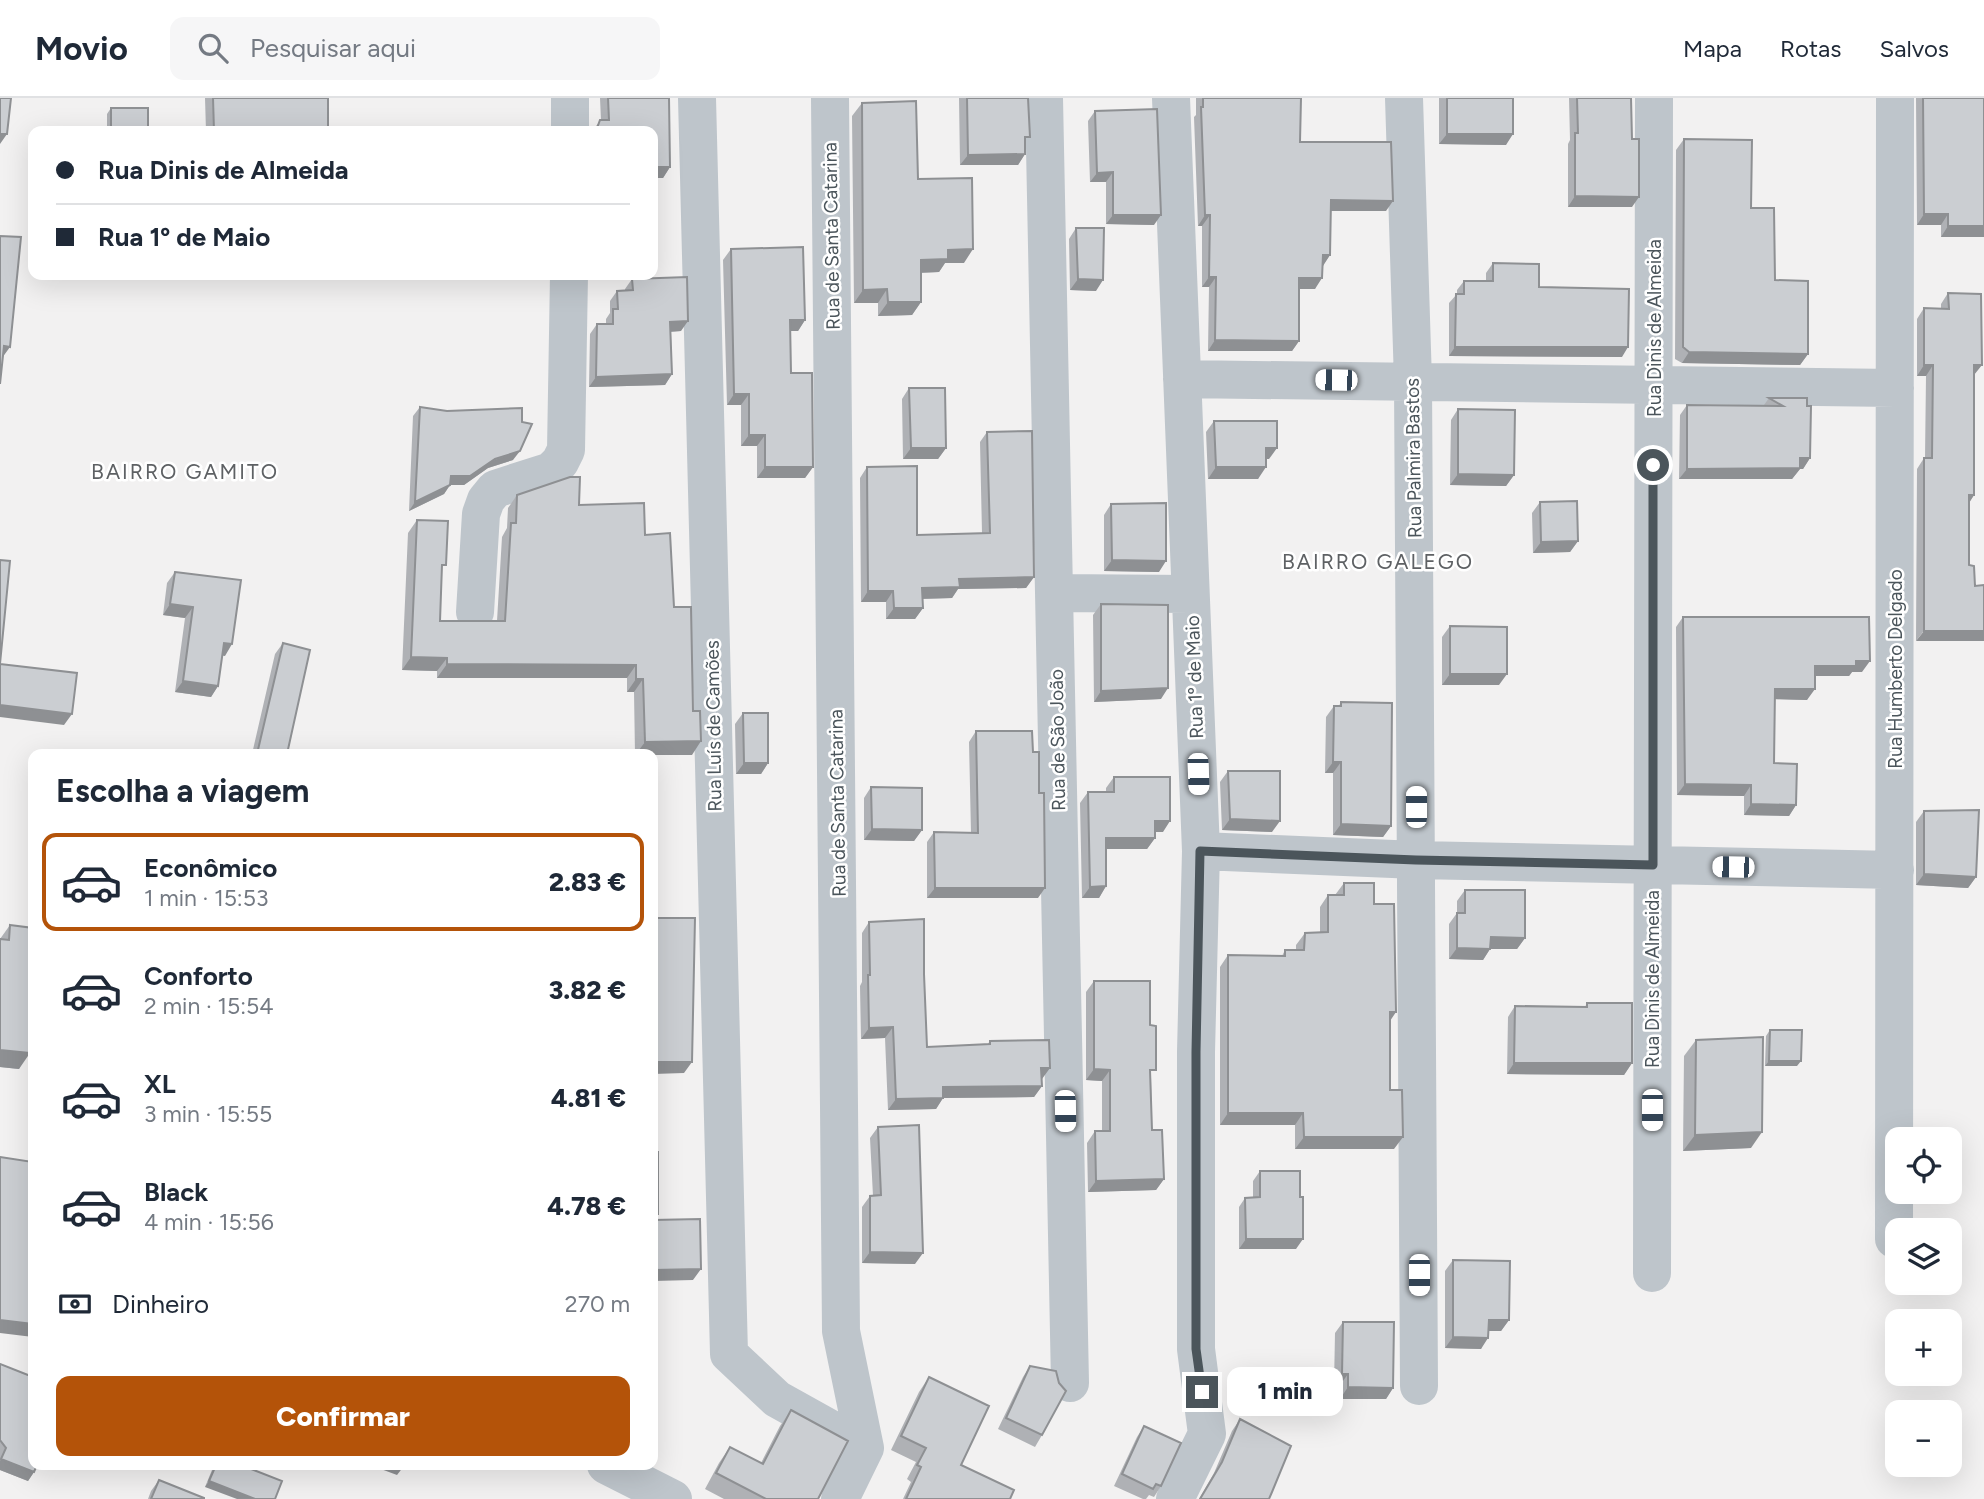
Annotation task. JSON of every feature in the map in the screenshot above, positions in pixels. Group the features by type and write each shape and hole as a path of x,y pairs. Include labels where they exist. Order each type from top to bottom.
{"street":[{"path":"570,98 570,126"},
{"name":"Rua Luís de Camões","path":"697,98 729,1354 777,1399 865,1448"},
{"name":"Rua de Santa Catarina","path":"830,98 841,1331 865,1448"},
{"name":"Rua de São João","path":"1044,98 1070,1383"},
{"name":"Rua 1º de Maio","path":"1171,98 1200,851 1196,1052 1196,1349 1208,1434 1175,1499"},
{"name":"Rua Palmira Bastos","path":"1404,98 1413,381 1419,1386"},
{"name":"Rua Dinis de Almeida","path":"1652,1273 1654,98"},
{"name":"Rua Humberto Delgado","path":"1894,1218 1895,98"},
{"path":"475,612 481,514 486,500 495,489 551,471 566,450 569,280"},
{"path":"1182,379 1895,388"},
{"path":"1054,593 1190,594"},
{"path":"1200,851 1416,860 1895,870"},
{"path":"840,1499 865,1448"},
{"path":"616,1470 673,1499"}],"building":[{"path":"0,98 11,98 7,134 0,134"},
{"path":"213,98 328,98 328,126 214,126"},
{"path":"608,98 669,98 670,167 658,167 658,126 598,126 600,120 609,120"},
{"path":"967,98 1028,98 1030,137 1025,137 1025,154 968,155"},
{"path":"1203,98 1301,98 1300,142 1391,142 1393,201 1331,200 1330,255 1323,255 1322,278 1299,278 1299,341 1215,340 1216,277 1209,277 1210,215 1205,215 1201,107"},
{"path":"1447,98 1513,98 1513,134 1447,134"},
{"path":"1577,98 1631,98 1632,139 1639,139 1639,197 1575,196"},
{"path":"1923,98 1984,98 1984,226 1948,226 1948,214 1924,214"},
{"path":"916,101 918,179 972,178 973,249 948,250 948,259 921,260 921,302 888,302 887,289 863,290 862,103"},
{"path":"111,108 148,108 148,126 111,126"},
{"path":"1157,109 1161,215 1113,215 1113,172 1097,173 1095,111"},
{"path":"1684,139 1752,140 1751,208 1774,208 1775,280 1808,281 1808,354 1689,352 1683,347"},
{"path":"1076,228 1104,228 1103,280 1078,279"},
{"path":"0,236 21,237 10,347 4,346 0,384"},
{"path":"803,247 805,320 790,320 791,373 812,373 813,467 765,467 765,435 749,435 749,394 734,394 731,249"},
{"path":"1493,263 1539,264 1539,287 1629,289 1628,347 1455,347 1456,294 1464,294 1464,281 1493,281"},
{"path":"687,277 688,321 670,322 672,374 596,377 597,324 613,324 613,309 618,309 617,291 633,290 632,280"},
{"path":"1948,293 1981,294 1982,365 1974,365 1974,495 1969,495 1969,565 1974,566 1975,586 1984,585 1984,631 1924,631 1924,458 1932,458 1933,365 1924,365 1924,308 1949,309"},
{"path":"909,388 945,388 946,448 911,448"},
{"path":"1769,398 1807,398 1807,406 1811,406 1810,458 1800,458 1800,468 1687,469 1687,405 1783,406"},
{"path":"420,407 447,411 522,408 522,422 532,424 520,451 495,459 470,476 451,476 450,485 415,502"},
{"path":"1458,409 1515,410 1514,475 1458,474"},
{"path":"1214,421 1277,421 1277,448 1266,448 1266,467 1216,467"},
{"path":"1032,431 1034,577 959,579 960,587 922,588 923,608 894,608 893,591 868,591 867,467 917,466 917,535 990,533 987,432"},
{"path":"570,477 580,477 579,505 644,503 645,535 670,533 674,607 691,607 693,711 700,711 701,741 645,742 643,679 636,679 636,665 447,664 447,658 411,657 417,520 448,521 446,565 442,565 440,621 505,621 511,523 516,523 517,495"},
{"path":"1577,501 1578,541 1541,542 1540,502"},
{"path":"1166,503 1166,561 1112,560 1111,504"},
{"path":"0,560 10,561 0,664"},
{"path":"175,572 241,580 232,644 224,643 218,686 183,681 193,607 170,604"},
{"path":"1101,604 1168,605 1168,688 1101,691"},
{"path":"1683,617 1869,617 1870,661 1856,661 1856,666 1815,666 1815,689 1775,689 1774,763 1797,764 1796,805 1751,804 1751,785 1685,784"},
{"path":"1450,626 1507,627 1507,674 1450,674"},
{"path":"283,643 310,650 288,749 258,749"},
{"path":"0,664 77,673 72,714 0,705"},
{"path":"1341,702 1392,703 1391,826 1341,824 1341,762 1333,762 1334,706 1341,706"},
{"path":"743,713 768,713 768,763 744,763"},
{"path":"976,731 1032,731 1033,752 1039,752 1039,793 1044,793 1045,888 935,888 934,832 978,833"},
{"path":"1228,771 1280,771 1280,821 1230,819"},
{"path":"1114,777 1170,777 1170,821 1155,821 1155,838 1106,838 1106,886 1090,887 1088,792 1114,792"},
{"path":"871,787 922,788 922,830 872,829"},
{"path":"1979,810 1976,877 1924,874 1924,811"},
{"path":"1344,883 1374,883 1374,904 1394,904 1396,1012 1390,1012 1390,1090 1402,1090 1403,1137 1304,1137 1303,1113 1228,1113 1228,955 1285,956 1285,950 1304,950 1305,933 1328,932 1328,895 1344,895"},
{"path":"1465,890 1525,890 1525,938 1491,937 1490,949 1457,948 1457,913 1465,913"},
{"path":"658,918 695,918 692,1062 658,1062"},
{"path":"924,919 927,1047 990,1044 990,1041 1049,1040 1050,1068 1041,1068 1042,1086 943,1087 943,1098 896,1099 893,1027 869,1028 869,922"},
{"path":"10,925 28,927 28,1053 0,1050 0,939 9,940"},
{"path":"1094,981 1150,981 1150,1025 1156,1026 1156,1070 1150,1070 1152,1130 1162,1130 1164,1179 1096,1181 1095,1131 1110,1131 1110,1070 1094,1069"},
{"path":"1587,1003 1632,1003 1632,1063 1514,1063 1515,1006 1587,1007"},
{"path":"1770,1030 1802,1030 1801,1061 1769,1061"},
{"path":"1763,1037 1762,1132 1695,1135 1696,1040"},
{"path":"919,1125 923,1253 870,1252 870,1196 881,1195 878,1127"},
{"path":"0,1157 28,1161 28,1323 0,1320"},
{"path":"1260,1171 1300,1171 1303,1239 1246,1239 1245,1198 1260,1197"},
{"path":"700,1219 701,1269 658,1270 658,1220"},
{"path":"1453,1260 1510,1261 1509,1320 1489,1320 1488,1338 1453,1337"},
{"path":"1343,1322 1394,1322 1393,1388 1348,1387 1348,1374 1342,1374"},
{"path":"0,1364 28,1375 28,1470 1,1459 6,1448 0,1440"},
{"path":"1030,1366 1056,1371 1059,1383 1066,1391 1042,1435 1006,1418"},
{"path":"929,1377 989,1406 961,1465 1014,1490 1010,1499 906,1499 921,1467 917,1465 926,1448 901,1436"},
{"path":"791,1410 848,1441 818,1499 766,1499 716,1473 730,1447 763,1464"},
{"path":"1240,1419 1291,1446 1269,1499 1200,1499 1222,1462"},
{"path":"1144,1426 1181,1443 1161,1486 1156,1484 1153,1489 1122,1474"},
{"path":"214,1470 254,1470 282,1481 275,1499 255,1499 209,1481"},
{"path":"159,1480 204,1498 204,1499 151,1499"}],"district":[{"name":"BAIRRO GAMITO","path":"185,472"},
{"name":"BAIRRO GALEGO","path":"1378,562"}],"route":[{"path":"1202,1392 1196,1349 1196,1052 1200,851 1416,860 1653,865 1653,465"}]}
